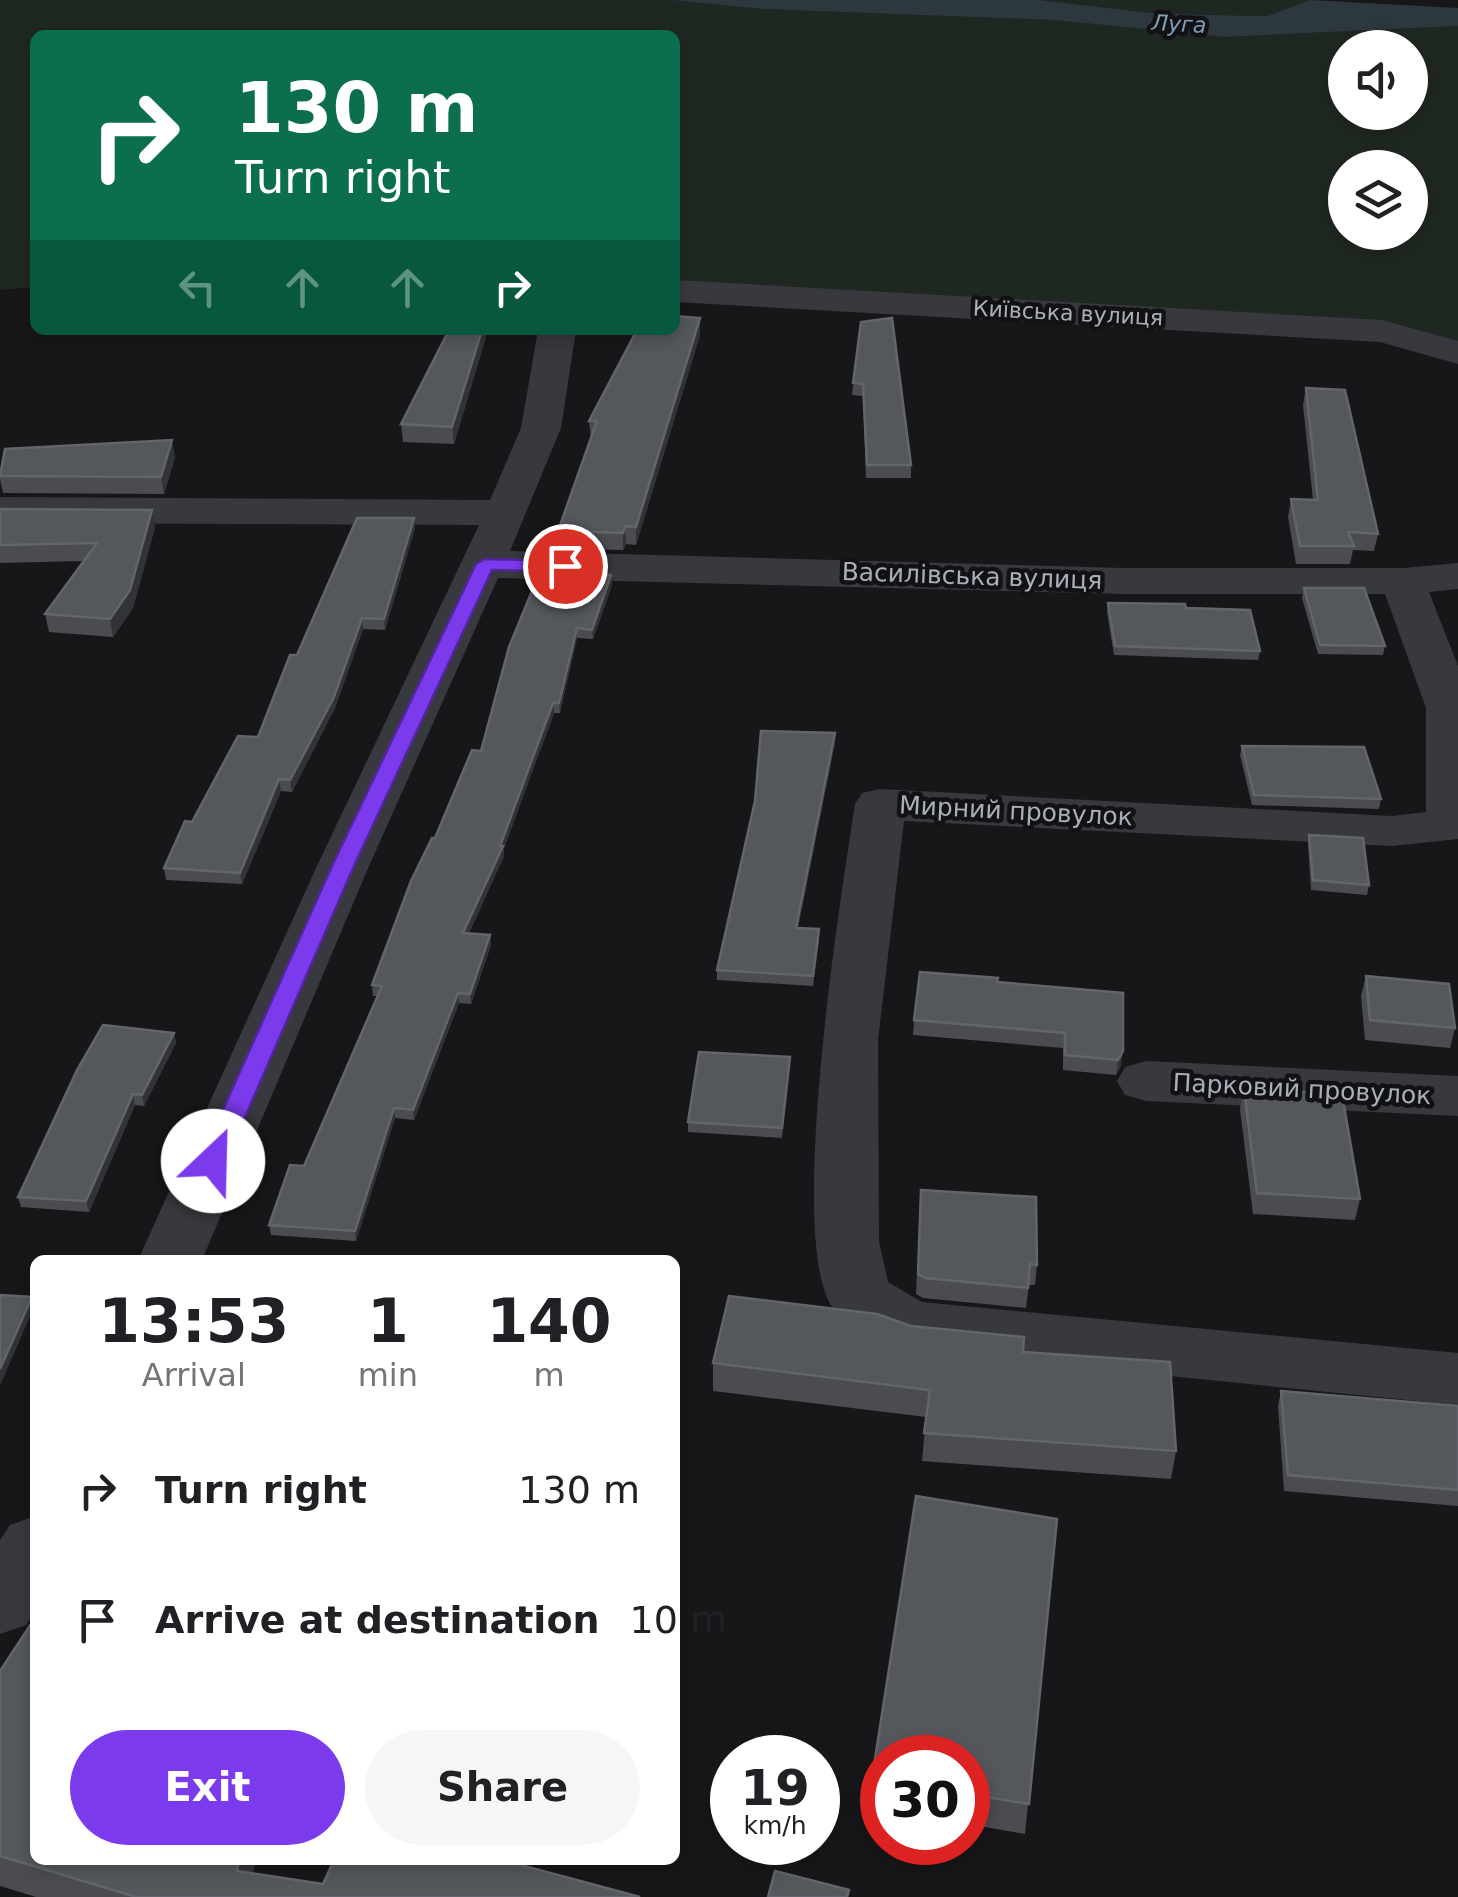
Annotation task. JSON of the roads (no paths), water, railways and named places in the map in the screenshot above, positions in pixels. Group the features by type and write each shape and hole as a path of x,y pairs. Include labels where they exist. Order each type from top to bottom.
{"street":[{"name":"Київська вулиця","path":"680,291 1382,331 1458,353"},
{"path":"172,1255 343,866 485,564 541,428 555,335"},
{"path":"0,510 302,508 506,513"},
{"name":"Василівська вулиця","path":"485,564 1123,581 1404,581 1458,576"},
{"name":"Мирний провулок","path":"1404,581 1450,708 1452,825 1392,831 880,804 849,1040 847,1240 859,1295 909,1325 1458,1379"},
{"name":"Парковий провулок","path":"1146,1081 1458,1096"},
{"path":"0,1602 30,1554"}],"water":[{"name":"Луга","path":"670,0 1040,0 1159,14 1267,16 1310,0 1458,8 1458,26 1224,37 1054,20 763,9"}]}
